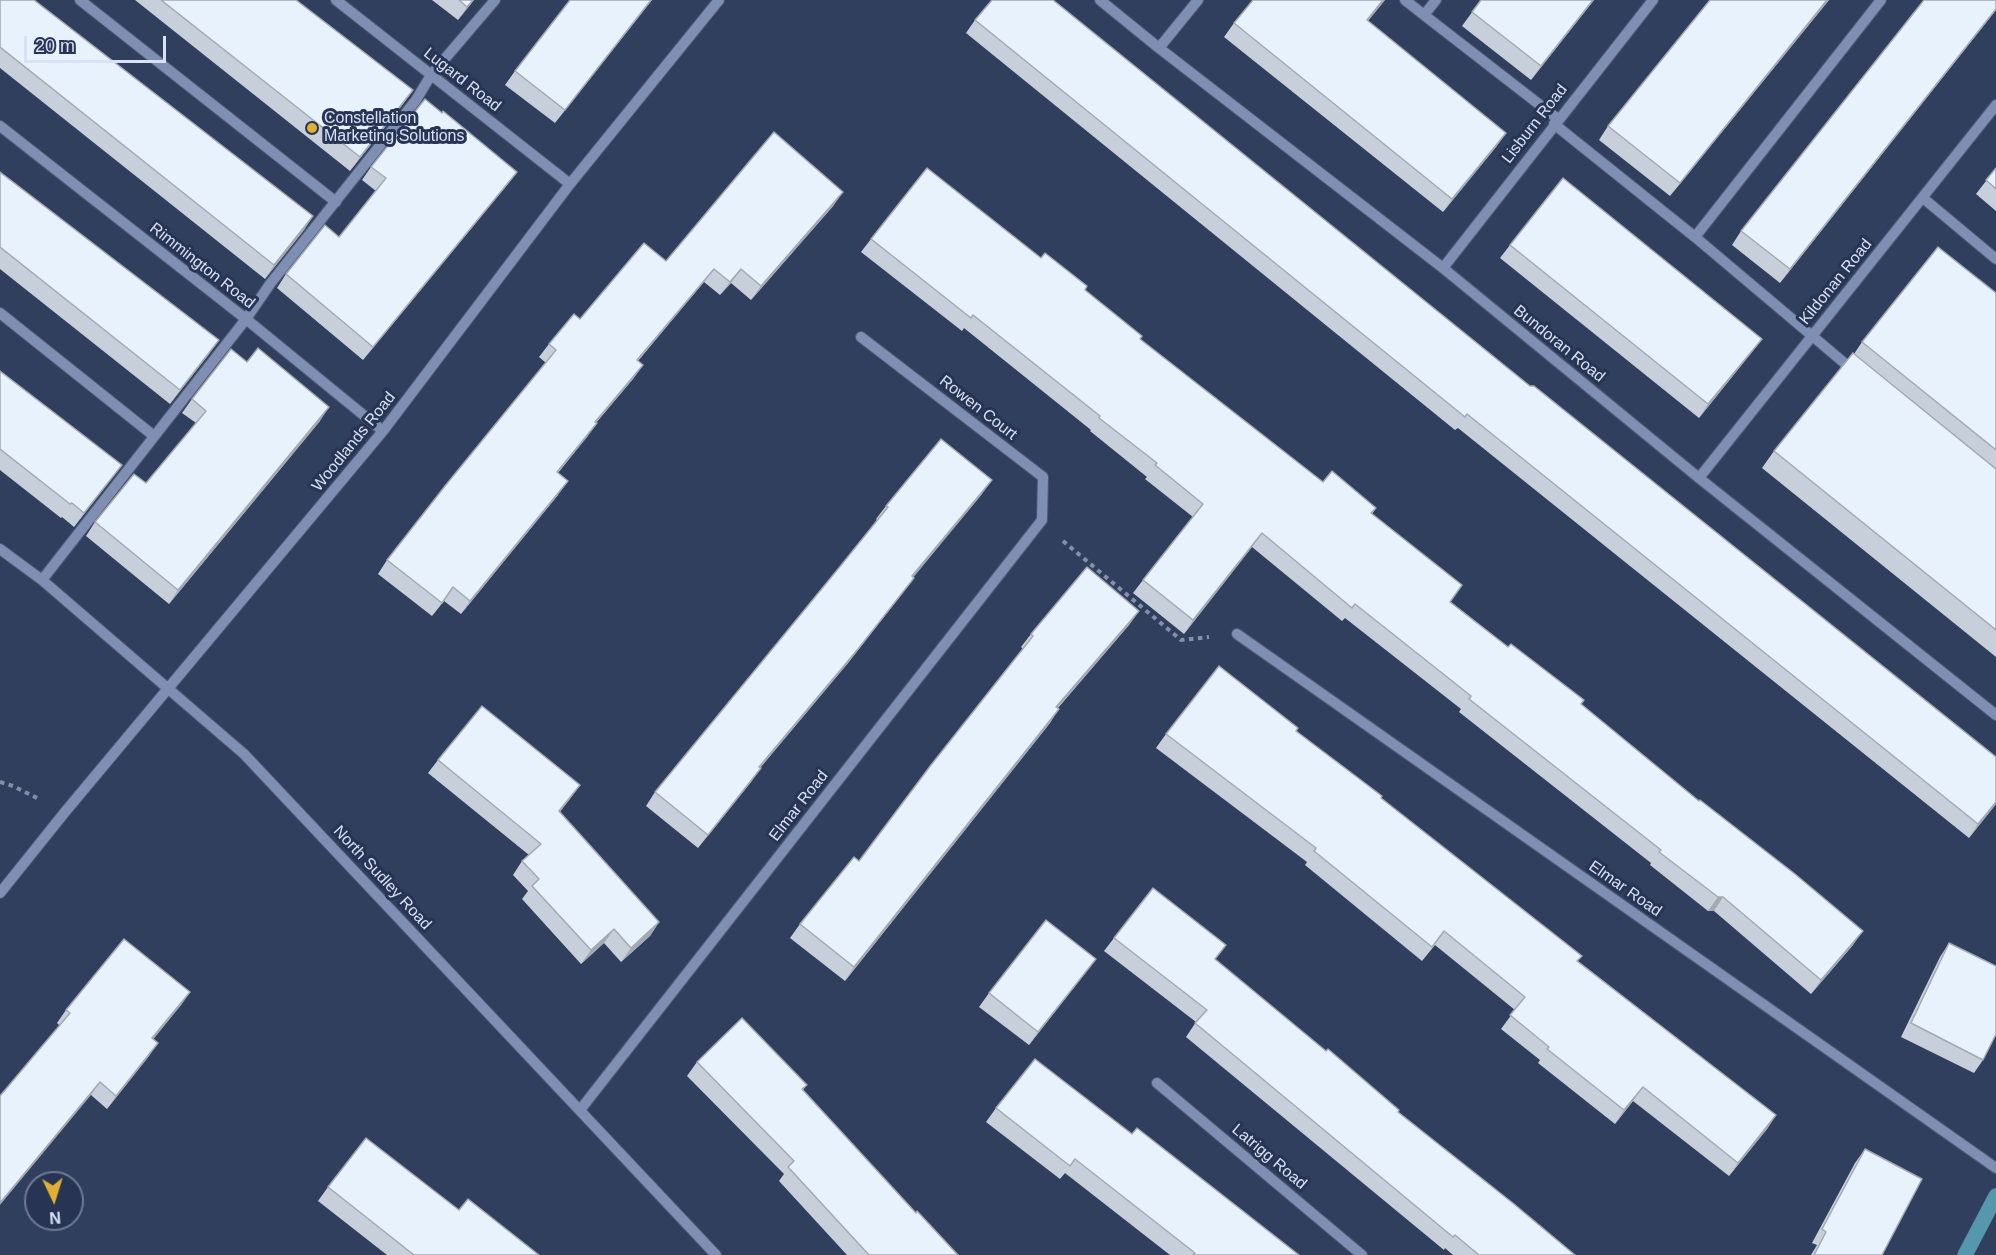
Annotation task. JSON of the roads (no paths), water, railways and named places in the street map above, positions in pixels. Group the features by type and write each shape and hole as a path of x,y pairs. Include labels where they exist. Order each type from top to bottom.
{"main road":[{"path":"1965,1255 1996,1196"}],"street":[{"path":"80,0 336,202"},
{"name":"Lugard Road","path":"336,0 570,184"},
{"path":"42,580 246,319 270,284 416,100 431,75 495,0"},
{"name":"Woodlands Road","path":"0,893 383,431 570,184 719,0"},
{"name":"Bundoran Road","path":"1100,0 1443,268 1996,715"},
{"path":"1159,48 1198,0"},
{"path":"1405,0 1556,122 1867,382"},
{"path":"1424,15 1436,0"},
{"name":"Lisburn Road","path":"1443,268 1653,0"},
{"path":"1695,237 1881,0"},
{"name":"Kildonan Road","path":"1700,478 1996,105"},
{"name":"Rimmington Road","path":"0,126 246,319 383,431"},
{"path":"1923,198 1996,259"},
{"path":"0,313 154,436"},
{"name":"Rowen Court","path":"861,337 1043,477 1042,520"},
{"name":"Elmar Road","path":"580,1110 1042,520"},
{"name":"North Sudley Road","path":"0,549 42,580 244,754 716,1255"},
{"name":"Elmar Road","path":"1237,634 1996,1168"},
{"name":"Latrigg Road","path":"1157,1083 1362,1255"}],"place":[{"name":"Constellation Marketing Solutions","path":"312,128"}]}
